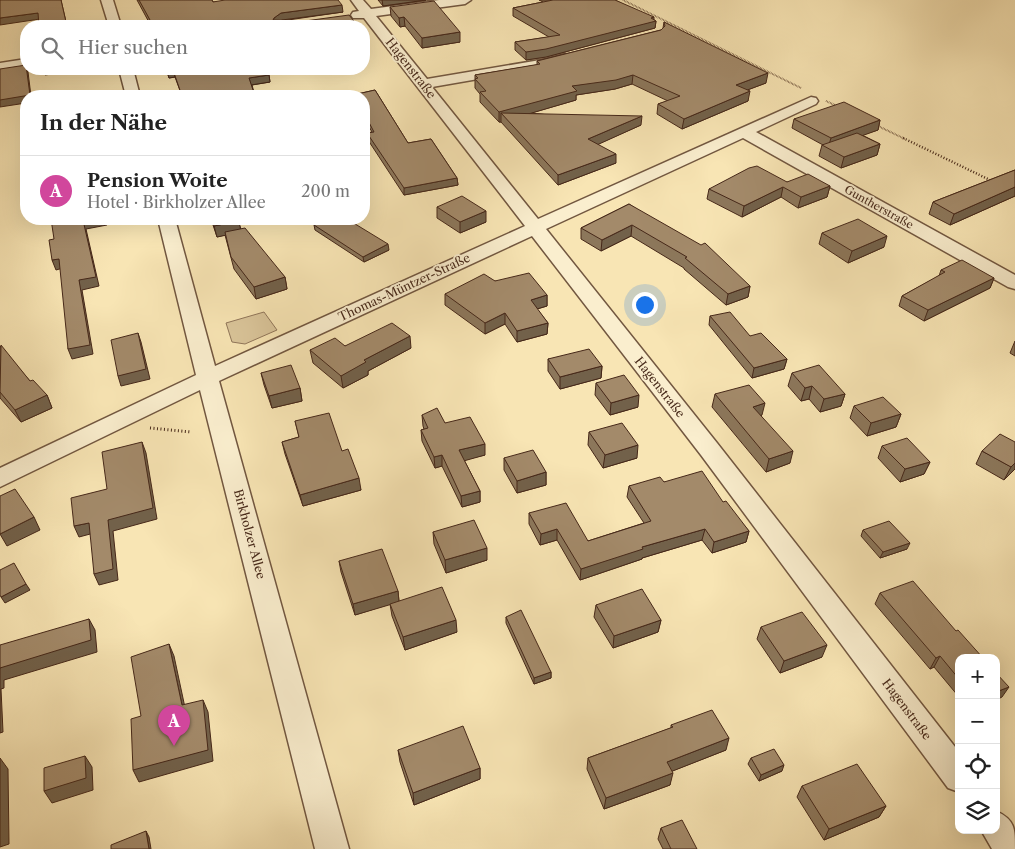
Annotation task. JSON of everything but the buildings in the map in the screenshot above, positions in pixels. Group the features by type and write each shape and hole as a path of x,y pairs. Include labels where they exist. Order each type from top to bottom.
{"street":[{"path":"107,0 113,20"},
{"path":"358,10 465,0"},
{"name":"Hagenstraße","path":"358,10 367,20"},
{"name":"Hagenstraße","path":"370,23 424,84 709,449 955,772"},
{"path":"424,84 547,63 580,54"},
{"path":"0,67 20,64"},
{"path":"128,75 132,90"},
{"name":"Thomas-Müntzer-Straße","path":"0,478 208,378 811,100"},
{"name":"Guntherstraße","path":"744,132 1015,283"},
{"name":"Birkholzer Allee","path":"168,225 332,849"},
{"path":"1000,832 1013,849"}],"path":[{"path":"147,427 191,432"}],"shaded area":[{"path":"264,312 277,330 245,344 232,342 226,323"}],"place":[{"name":"Pension Woite","path":"174,746"}]}
